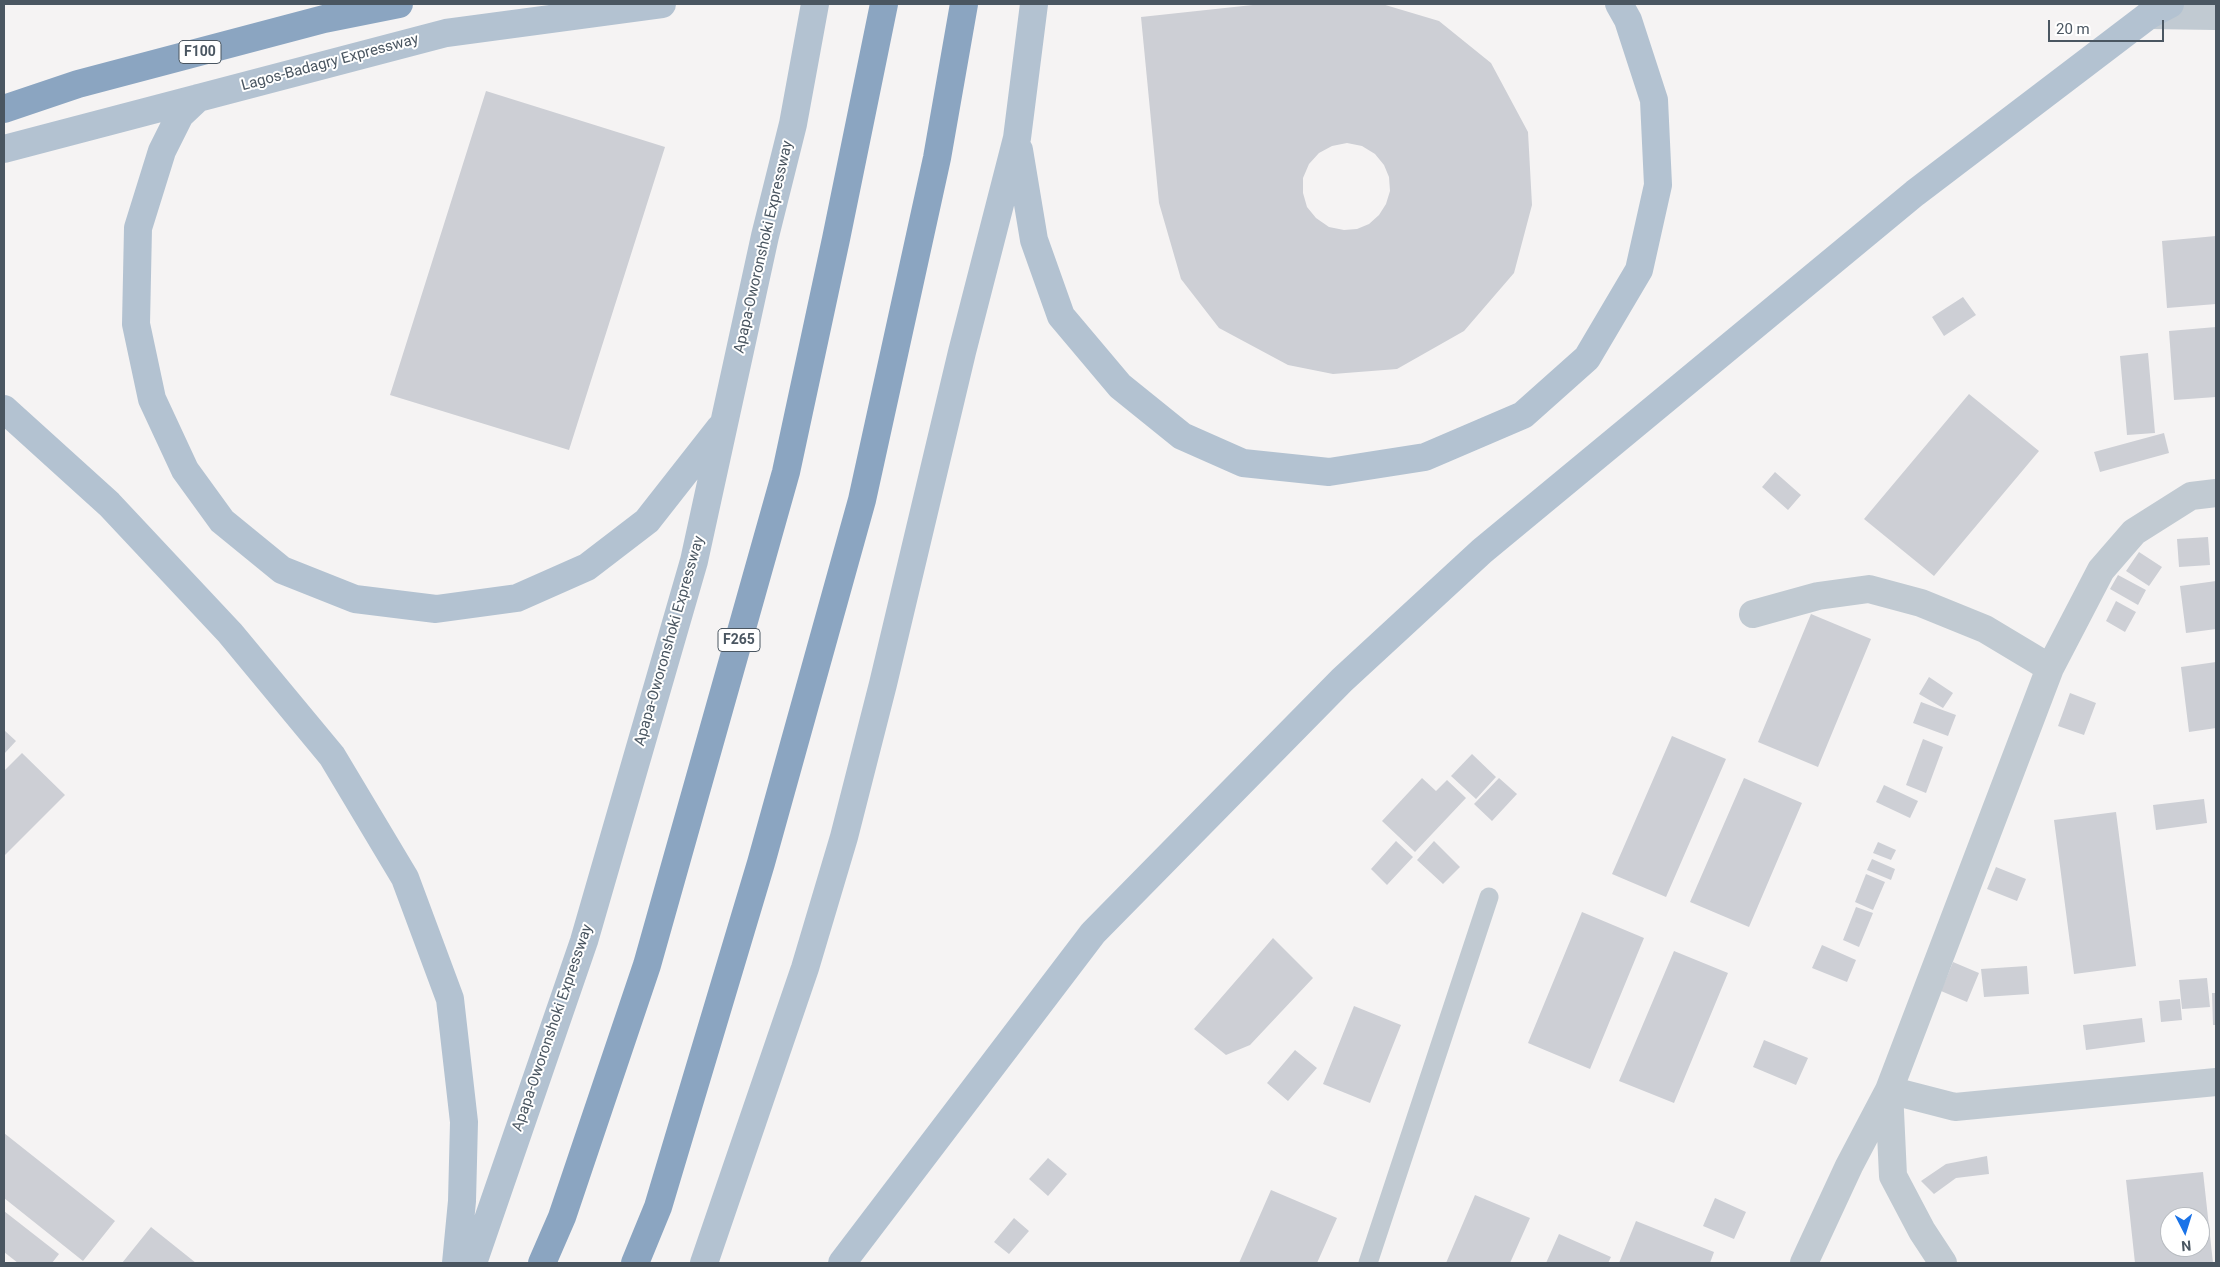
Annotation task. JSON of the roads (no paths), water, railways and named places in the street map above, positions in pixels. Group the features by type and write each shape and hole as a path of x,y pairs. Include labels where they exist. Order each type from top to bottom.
{"highway":[{"name":"F100","path":"4,109 78,84 324,19 399,4"},
{"name":"F265","path":"542,1263 562,1217 647,965 786,472 884,4"},
{"path":"635,1263 658,1206 761,863 862,500 937,158 964,4"}],"main road":[{"name":"Lagos-Badagry Expressway","path":"4,149 446,33 662,4"},
{"name":"Apapa-Oworonshoki Expressway","path":"473,1263 584,941 694,561 765,236 793,124 815,4"},
{"path":"704,1263 805,968 844,837 883,684 962,352 1017,138 1034,4"},
{"path":"1017,138 1034,240 1061,316 1120,386 1182,436 1242,463 1329,472 1425,458 1523,416 1587,358 1639,270 1658,185 1654,100 1628,20 1619,4"},
{"path":"842,1263 1093,934 1342,680 1482,551 1915,193 2159,10"},
{"path":"198,98 180,115 162,151 138,228 136,324 152,399 185,470 222,521 282,570 355,599 436,609 517,598 587,567 647,521 724,423"},
{"path":"4,409 109,504 230,633 332,756 405,878 450,999 464,1122 462,1201 456,1263"}],"street":[{"path":"2159,10 2216,16"},
{"path":"1804,1263 1849,1166 1889,1090 2050,668 2101,570 2134,532 2191,496 2216,493"},
{"path":"1753,614 1818,596 1869,589 1921,603 1985,629 2050,668"},
{"path":"1889,1090 1955,1106 2216,1082"},
{"path":"1889,1090 1893,1176 1922,1231 1943,1263"}],"lane":[{"path":"1368,1263 1489,897"}]}
